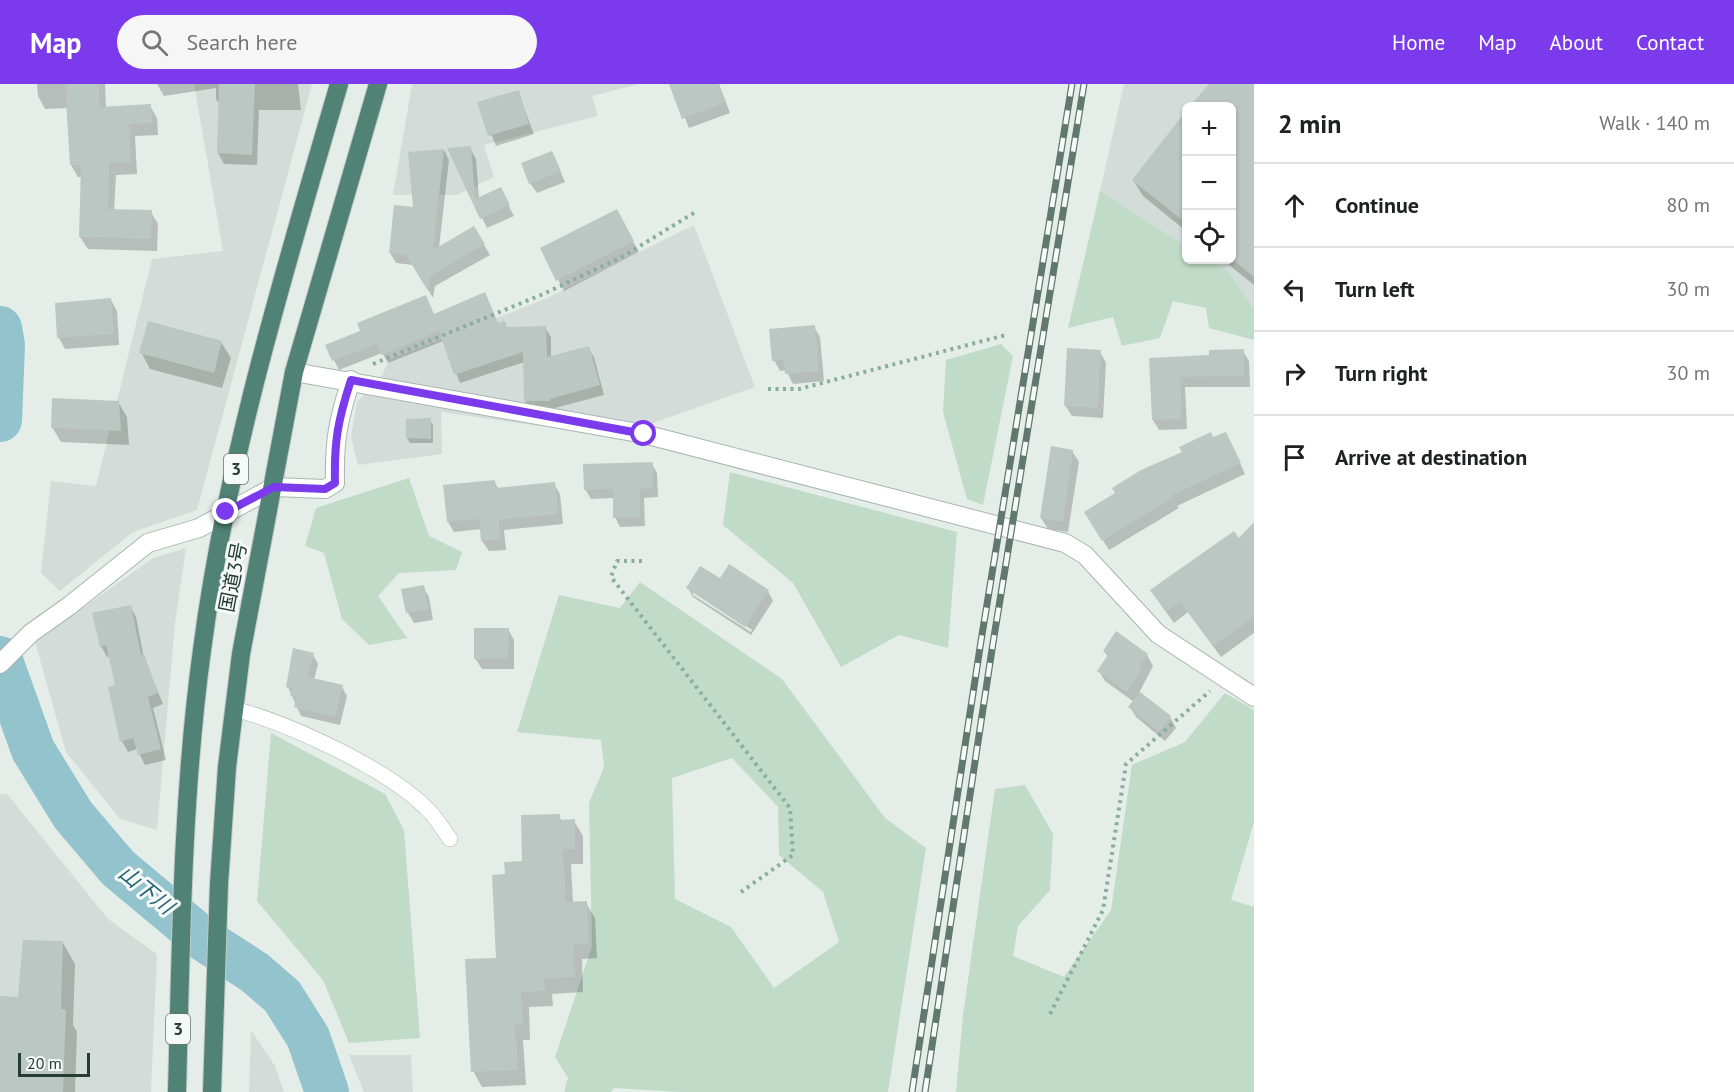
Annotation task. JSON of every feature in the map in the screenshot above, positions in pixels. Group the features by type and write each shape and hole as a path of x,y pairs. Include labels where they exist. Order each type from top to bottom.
{"highway":[{"name":"国道3号","path":"177,1092 182,864 202,649 226,512 259,362 339,84"},
{"name":"国道3号","path":"212,1092 219,884 241,654 294,372 378,84"}],"street":[{"path":"294,372 351,380 644,434 1065,543 1085,555 1158,634 1254,697"},
{"path":"0,664 22,642 148,543 199,528 274,487 325,489 335,483 334,451 337,422 351,380"}],"lane":[{"path":"234,709 262,716 310,737 393,781 430,813 450,839"}],"path":[{"path":"351,380 379,360 541,295 622,257 697,211"},
{"path":"768,389 799,389 1006,335"},
{"path":"642,561 617,561 611,577 790,808 794,855 741,892"},
{"path":"1050,1014 1103,910 1126,764 1224,679"}],"shaded area":[{"path":"194,84 312,84 197,510 133,532 60,591 41,573 51,481 96,486 152,259 223,251"},
{"path":"412,84 639,84 592,96 598,116 484,145 494,177 457,195 393,195"},
{"path":"1124,84 1254,84 1254,309 1229,272 1216,264 1236,264 1236,102 1182,102 1182,243 1100,191"},
{"path":"694,225 755,387 653,423 576,431 441,412 442,454 358,465 351,437 357,402 382,375 389,360 545,299"},
{"path":"186,548 175,623 157,830 120,819 66,752 35,642 153,558"},
{"path":"0,794 7,794 108,919 157,954 151,1092 0,1092"},
{"path":"251,1030 275,1066 284,1092 249,1092"},
{"path":"349,1055 411,1055 413,1092 364,1092"}],"green space":[{"path":"1100,191 1182,243 1182,264 1216,264 1229,272 1254,309 1254,340 1209,328 1206,308 1173,301 1160,338 1122,346 1113,317 1068,328"},
{"path":"1001,344 1013,356 983,505 967,499 943,412 946,360"},
{"path":"730,472 957,532 948,648 899,635 841,667 793,583 723,525"},
{"path":"409,478 429,536 462,552 456,570 399,573 378,596 407,638 369,645 342,619 324,553 305,546 316,508"},
{"path":"640,582 782,679 885,818 926,848 888,1092 680,1092 614,1088 611,1092 564,1092 568,1078 555,1057 592,946 589,803 604,767 601,740 517,732 559,595 620,608","holes":["732,758 778,807 779,855 823,892 839,942 774,988 731,927 675,899 672,778"]},
{"path":"1225,693 1254,710 1254,822 1231,900 1254,907 1254,1092 956,1092 963,1015 995,789 1025,785 1053,834 1050,890 1018,926 1013,956 1064,977 1111,910 1132,765 1185,742"},
{"path":"271,733 385,794 404,830 420,1038 349,1043 323,980 257,901"}],"building":[{"path":"65,84 99,84 100,107 151,104 152,123 129,124 131,162 109,163 108,209 152,210 151,239 79,237 81,165 70,165"},
{"path":"219,84 255,84 252,155 217,153"},
{"path":"669,84 718,84 725,102 682,119"},
{"path":"1209,84 1254,84 1254,277 1236,262 1236,102 1193,102"},
{"path":"519,90 529,124 488,136 477,102"},
{"path":"1182,116 1182,220 1132,180"},
{"path":"471,146 475,199 501,187 510,205 480,219 447,148"},
{"path":"444,149 433,250 474,226 485,244 430,276 428,291 406,255 389,253 394,205 413,207 408,152"},
{"path":"552,151 561,171 529,184 521,163"},
{"path":"617,209 634,241 556,281 540,248"},
{"path":"485,292 498,323 505,321 507,327 546,326 547,357 589,346 600,385 550,399 550,401 524,401 523,352 454,375 439,331 381,355 377,344 332,361 325,345 360,331 357,323 426,295 434,314"},
{"path":"111,298 114,334 57,338 55,303"},
{"path":"148,321 222,341 214,373 139,353"},
{"path":"815,325 819,371 785,374 784,360 772,361 769,329"},
{"path":"1067,348 1101,350 1098,408 1064,406"},
{"path":"1244,349 1244,376 1180,377 1182,419 1152,420 1149,358 1209,355 1209,350"},
{"path":"52,398 119,401 121,431 51,428"},
{"path":"431,418 431,439 406,438 406,419"},
{"path":"1211,432 1213,437 1226,432 1241,463 1173,495 1174,497 1102,541 1084,512 1115,493 1112,488 1141,470 1182,452 1179,447"},
{"path":"1051,446 1073,450 1063,522 1040,518"},
{"path":"653,462 653,488 640,489 640,517 613,518 613,489 584,490 583,464"},
{"path":"495,480 496,488 555,482 558,514 499,520 501,539 481,541 479,519 447,522 443,485"},
{"path":"1254,522 1254,617 1213,646 1180,602 1166,612 1150,590 1234,531 1239,538"},
{"path":"729,564 769,590 745,627 686,588 700,566 720,578"},
{"path":"424,585 428,609 406,613 401,589"},
{"path":"131,605 141,655 144,654 158,693 148,697 161,749 138,755 133,738 120,742 108,687 115,685 106,645 100,647 92,613"},
{"path":"474,628 509,628 508,658 474,659"},
{"path":"1116,631 1148,654 1139,667 1142,669 1127,692 1097,671 1108,655 1103,651"},
{"path":"293,648 314,653 308,677 343,685 335,717 294,707 296,697 290,696 292,689 286,687"},
{"path":"1140,692 1171,716 1159,732 1128,707"},
{"path":"560,814 560,820 575,819 575,849 563,849 566,902 587,901 589,943 574,944 575,977 544,979 545,991 521,992 523,1024 515,1025 518,1070 471,1072 465,959 496,958 492,875 505,874 504,862 522,861 521,815"},
{"path":"23,940 63,941 61,1009 66,1010 63,1092 0,1092 0,996 18,997"}],"waterway":[{"name":"山下川","path":"0,328 3,345 0,420"},
{"name":"山下川","path":"0,658 33,750 73,815 118,868 203,939 254,972 282,996 308,1037 327,1092"}],"railway":[{"path":"912,1092 981,641 1072,84"},
{"path":"925,1092 993,643 1084,84"}],"route":[{"path":"226,512 274,487 325,489 335,483 334,451 337,422 351,380 644,434"}]}
